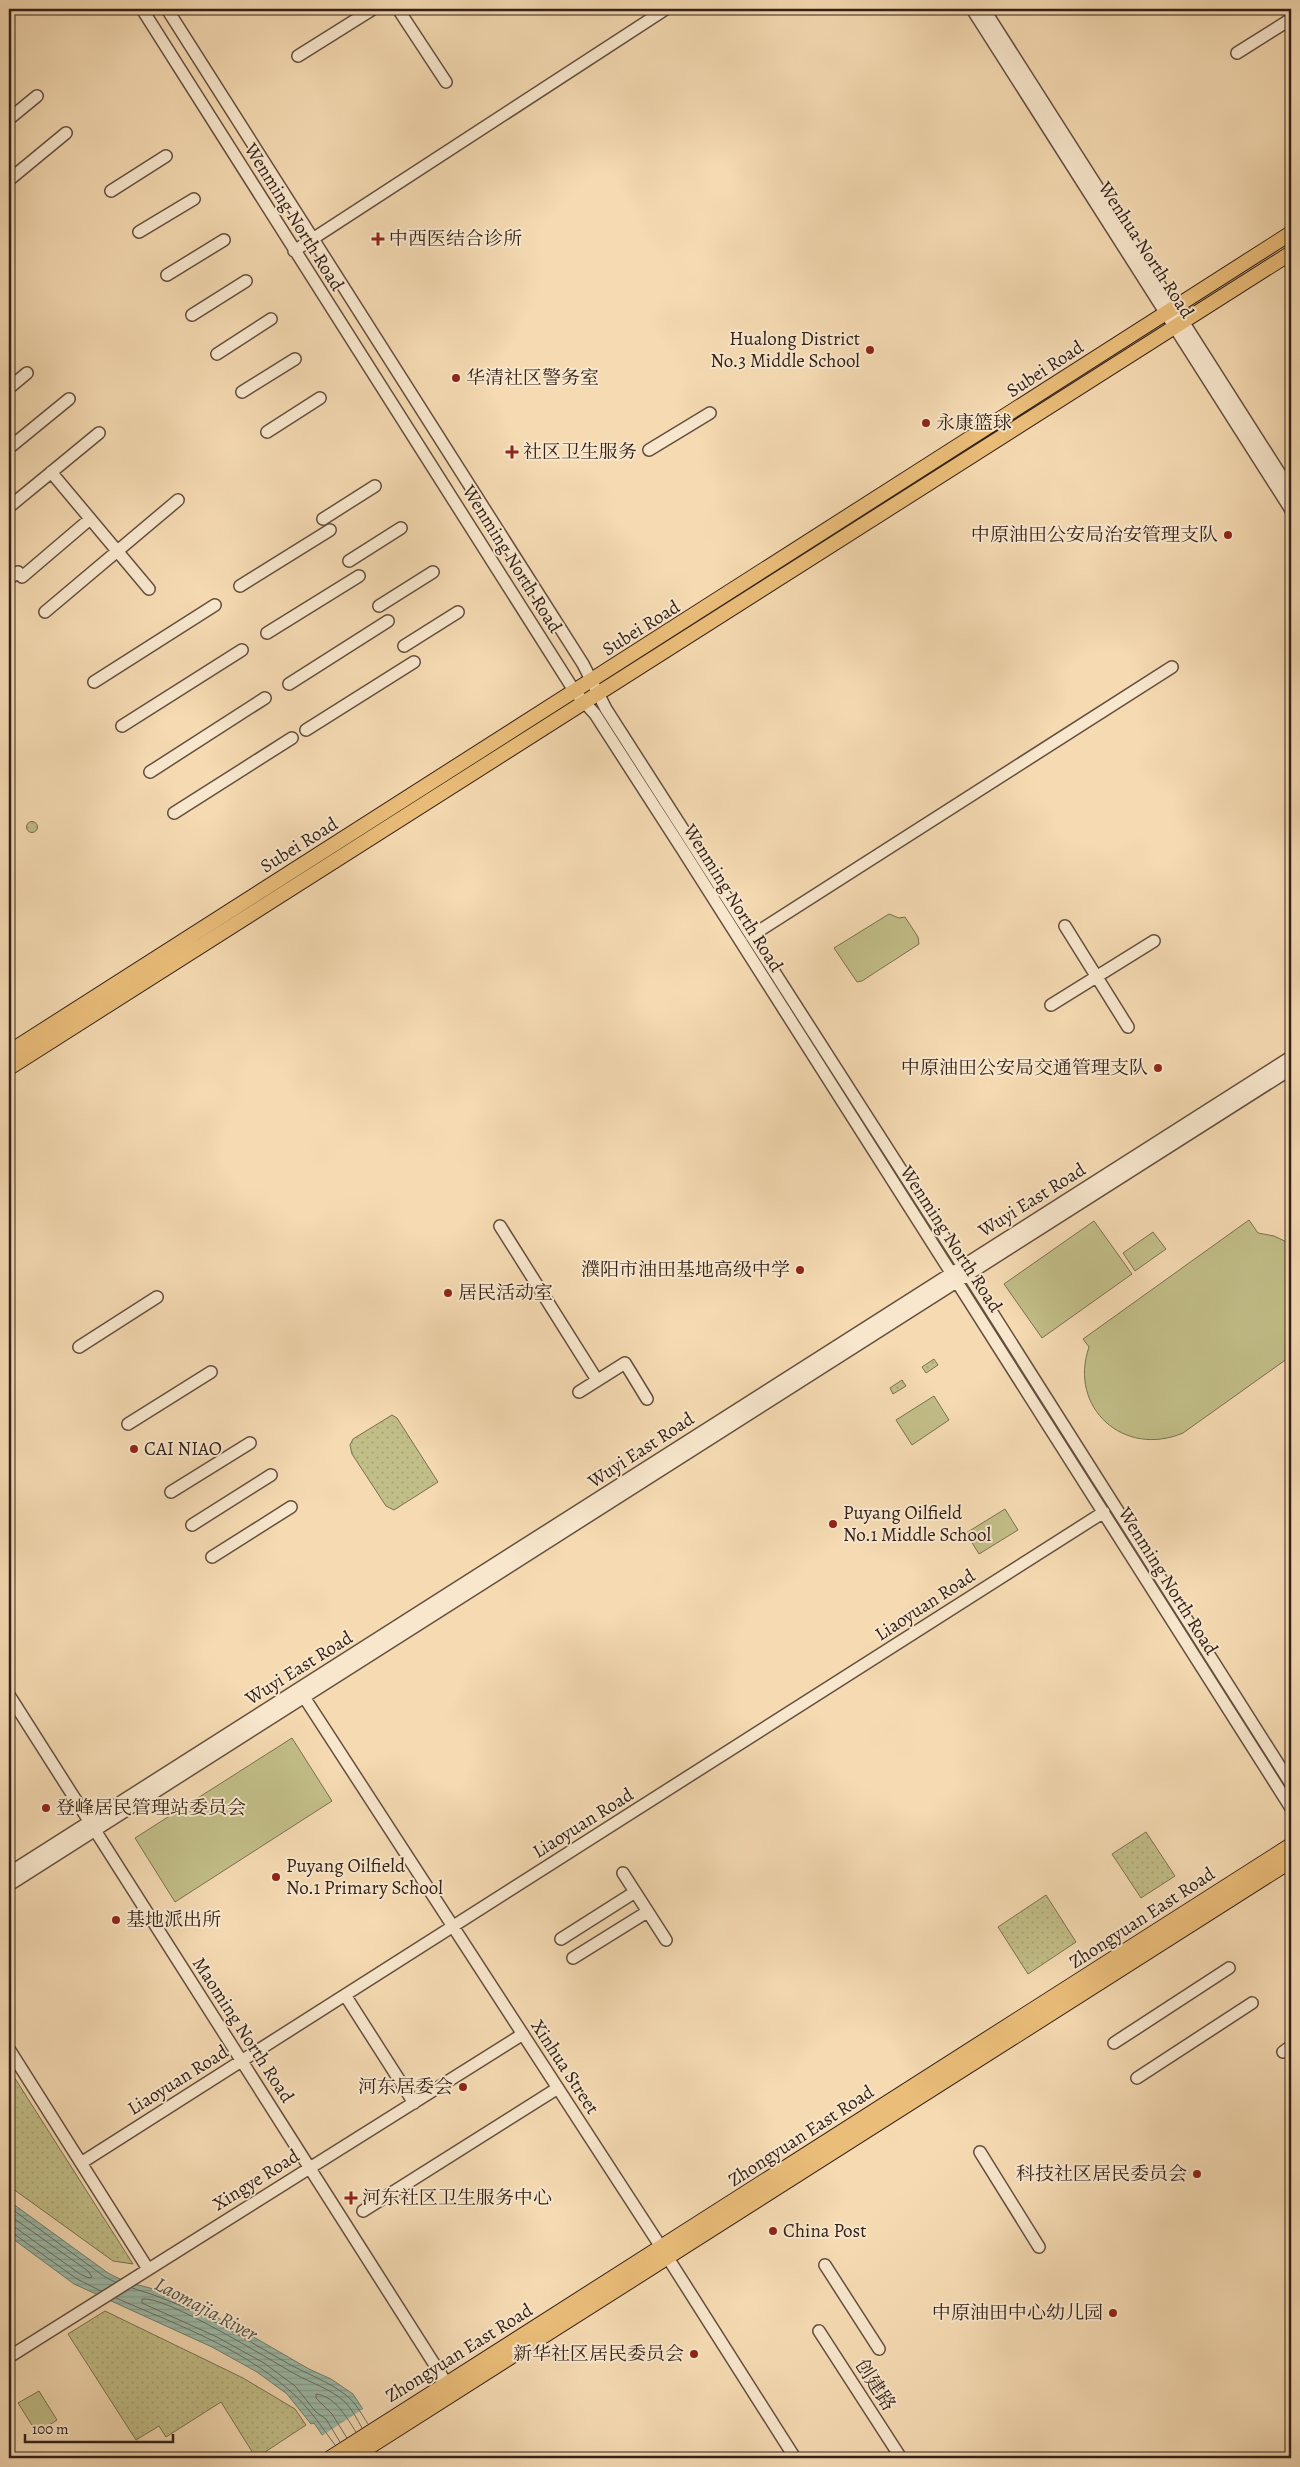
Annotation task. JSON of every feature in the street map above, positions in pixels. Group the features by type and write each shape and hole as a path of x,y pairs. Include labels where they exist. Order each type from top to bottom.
{"main road":[{"name":"Subei Road","path":"9,1052 591,682 1291,233"},
{"name":"Subei Road","path":"9,1068 1291,254"},
{"name":"Zhongyuan East Road","path":"330,2458 383,2431 664,2252 1291,1845"},
{"name":"Zhongyuan East Road","path":"352,2458 383,2431 447,2384 664,2252 1291,1861"}],"street":[{"name":"Wenming North Road","path":"142,9 575,692 585,703 636,778 1291,1784"},
{"name":"Wenming North Road","path":"166,9 583,664 598,695 751,936 960,1273 1104,1512 1291,1808"},
{"path":"298,56 373,9"},
{"path":"398,9 446,82"},
{"path":"294,251 666,9"},
{"name":"Wenhua North Road","path":"972,9 1179,325 1291,491"},
{"name":"Wenhua North Road","path":"984,9 1170,311"},
{"path":"1237,53 1291,19"},
{"path":"9,119 37,96"},
{"path":"9,180 66,134"},
{"path":"111,191 166,156"},
{"path":"140,232 194,199"},
{"path":"167,275 224,240"},
{"path":"192,315 246,281"},
{"path":"217,354 271,319"},
{"name":"Wenhua North Road","path":"1179,325 1291,510"},
{"path":"242,392 295,359"},
{"path":"9,388 27,373"},
{"path":"267,432 320,398"},
{"path":"9,448 69,399"},
{"path":"649,450 710,413"},
{"path":"9,507 99,433"},
{"path":"51,472 149,589"},
{"path":"323,519 375,486"},
{"path":"45,612 178,500"},
{"path":"16,576 90,519"},
{"path":"349,561 401,528"},
{"path":"240,586 330,530"},
{"path":"379,606 433,572"},
{"path":"266,633 359,576"},
{"path":"94,682 215,605"},
{"path":"404,646 458,612"},
{"path":"288,684 388,621"},
{"path":"122,726 242,650"},
{"path":"306,730 414,662"},
{"path":"751,936 1172,667"},
{"path":"150,772 265,698"},
{"path":"174,813 292,738"},
{"path":"1065,926 1128,1027"},
{"path":"1051,1005 1154,941"},
{"name":"Wuyi East Road","path":"9,1873 92,1826 304,1696 1291,1057"},
{"name":"Wuyi East Road","path":"9,1885 92,1826 960,1273 1291,1069"},
{"path":"500,1226 597,1380"},
{"path":"79,1347 157,1297"},
{"path":"579,1392 626,1363 647,1398"},
{"path":"128,1424 210,1372"},
{"path":"171,1492 250,1442"},
{"path":"192,1525 271,1475"},
{"path":"212,1557 291,1507"},
{"name":"Liaoyuan Road","path":"81,2163 1104,1512"},
{"name":"Maoming North Road","path":"9,1695 447,2384"},
{"name":"Xinhua Street","path":"304,1696 795,2458"},
{"path":"623,1873 666,1940"},
{"path":"561,1939 635,1892"},
{"path":"573,1958 648,1912"},
{"path":"1114,2042 1229,1968"},
{"path":"345,1995 414,2103"},
{"path":"1137,2078 1252,2003"},
{"name":"Xingye Road","path":"9,2357 523,2034"},
{"path":"9,2049 148,2268"},
{"path":"363,2211 558,2088"},
{"path":"980,2152 1039,2247"},
{"path":"824,2265 879,2349"},
{"name":"创建路","path":"819,2331 901,2458"}],"shaded area":[{"path":"32,821 38,827 32,833 26,827"},
{"path":"889,914 899,918 905,917 918,937 919,944 862,981 857,982 834,948"},
{"path":"1249,1220 1258,1233 1274,1236 1291,1244 1291,1356 1183,1433 1161,1439 1140,1439 1122,1433 1106,1422 1094,1408 1087,1390 1085,1369 1089,1347 1083,1339"},
{"path":"1094,1221 1132,1274 1042,1338 1004,1284"},
{"path":"1153,1232 1166,1249 1135,1271 1123,1253"},
{"path":"934,1359 938,1365 926,1373 922,1367"},
{"path":"902,1380 906,1386 893,1394 890,1388"},
{"path":"934,1396 949,1420 912,1445 896,1420"},
{"path":"392,1415 397,1418 438,1482 394,1510 386,1506 352,1454 350,1445 353,1439"},
{"path":"1005,1509 1018,1530 979,1554 966,1533"},
{"path":"292,1738 332,1801 175,1902 135,1838"},
{"path":"1146,1832 1175,1876 1141,1898 1112,1854"},
{"path":"1046,1895 1076,1942 1028,1974 998,1927"},
{"path":"9,2069 133,2264 113,2261 9,2186"},
{"path":"105,2311 243,2378 295,2409 306,2425 256,2458 221,2402 166,2437 159,2426 136,2440 68,2334"},
{"path":"39,2391 57,2420 37,2433 18,2403"}],"water":[{"path":"9,2201 108,2273 124,2281 168,2293 238,2328 309,2369 331,2379 353,2394 395,2458 338,2458 314,2423 311,2424 287,2394 257,2372 212,2347 74,2284 9,2236"}],"pier":[{"path":"366,2407 395,2454 389,2458 335,2458 320,2437"}],"place":[{"name":"中西医结合诊所","path":"378,239"},
{"name":"Hualong District No.3 Middle School","path":"870,350"},
{"name":"华清社区警务室","path":"456,378"},
{"name":"永康篮球","path":"926,423"},
{"name":"社区卫生服务","path":"512,452"},
{"name":"中原油田公安局治安管理支队","path":"1228,535"},
{"name":"中原油田公安局交通管理支队","path":"1158,1068"},
{"name":"濮阳市油田基地高级中学","path":"800,1270"},
{"name":"居民活动室","path":"448,1293"},
{"name":"CAI NIAO","path":"134,1449"},
{"name":"Puyang Oilfield No.1 Middle School","path":"833,1524"},
{"name":"登峰居民管理站委员会","path":"46,1808"},
{"name":"Puyang Oilfield No.1 Primary School","path":"276,1877"},
{"name":"基地派出所","path":"116,1920"},
{"name":"河东居委会","path":"463,2087"},
{"name":"科技社区居民委员会","path":"1197,2174"},
{"name":"河东社区卫生服务中心","path":"351,2198"},
{"name":"China Post","path":"773,2231"},
{"name":"中原油田中心幼儿园","path":"1113,2313"},
{"name":"新华社区居民委员会","path":"694,2354"}],"water label":[{"name":"Laomajia River","path":"206,2309"}]}
